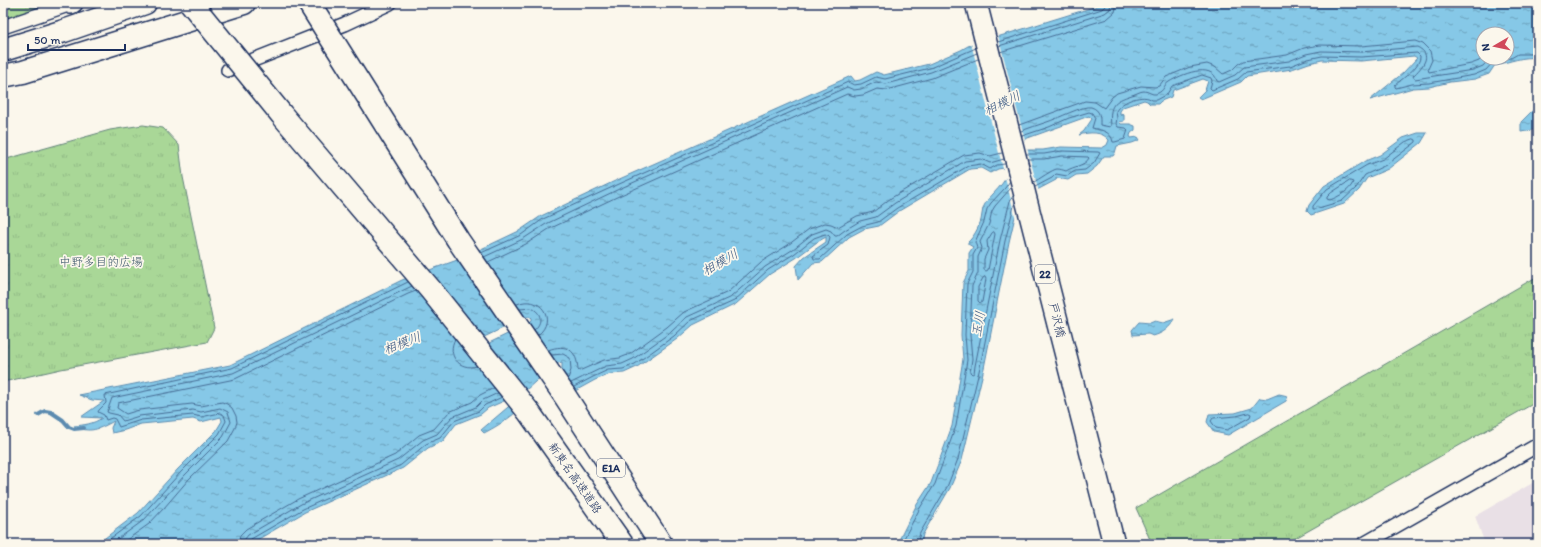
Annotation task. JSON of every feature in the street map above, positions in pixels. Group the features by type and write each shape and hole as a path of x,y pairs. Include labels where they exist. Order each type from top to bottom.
{"highway":[{"path":"3,50 145,3"},
{"name":"新東名高速道路","path":"191,3 282,115 430,289 528,411 622,544"},
{"path":"3,74 71,52 207,3"},
{"path":"3,74 23,72 244,3"},
{"name":"E1A","path":"309,3 458,240 563,393 661,544"}],"main road":[{"name":"戸沢橋","path":"976,3 1114,544"}],"street":[{"path":"228,70 345,24 390,3"},
{"path":"3,27 72,4"},
{"path":"1364,544 1538,445"}],"shaded area":[{"path":"1538,480 1538,544 1485,544 1475,516"}],"green space":[{"path":"3,3 55,3 3,21"},
{"name":"中野多目的広場","path":"143,125 163,128 179,145 183,177 214,328 207,342 61,369 3,382 3,160 110,130"},
{"path":"1538,276 1538,401 1285,544 1152,544 1136,508"}],"water":[{"path":"1107,3 1538,3 1538,58 1515,61 1515,26 1475,26 1475,66 1494,66 1489,74 1475,79 1450,82 1429,87 1413,88 1370,100 1403,73 1417,58 1414,56 1361,61 1322,60 1292,69 1247,76 1241,82 1201,99 1198,97 1205,90 1208,81 1203,79 1173,90 1171,97 1161,101 1158,104 1150,104 1144,100 1123,107 1120,111 1120,115 1124,114 1124,121 1119,122 1121,124 1130,124 1135,126 1135,130 1130,136 1131,138 1138,137 1140,140 1117,146 1113,156 1104,156 1097,166 1087,174 1076,175 1068,180 1057,178 1018,204 984,368 962,460 950,488 923,534 921,544 895,544 899,540 916,506 931,483 952,426 963,359 961,335 963,283 969,271 969,253 973,247 968,244 968,242 979,226 985,204 1002,184 1008,174 1004,168 990,173 981,168 970,169 899,211 879,226 864,229 849,237 822,262 813,263 798,280 796,266 804,257 826,242 826,237 770,274 736,304 693,325 677,339 637,367 624,373 610,374 575,391 551,396 562,369 562,362 555,364 526,390 526,400 523,405 508,419 495,427 484,433 481,430 514,402 513,397 488,408 481,414 456,424 443,441 428,448 403,468 305,512 250,544 97,544 138,513 178,469 216,431 222,421 221,417 201,422 193,419 141,424 112,433 111,428 114,421 94,430 85,430 74,426 92,423 102,418 81,417 104,401 92,400 79,395 230,365 402,280 460,259 519,231 541,216 615,181 851,76 855,81 876,72 884,75 929,64 968,46","holes":["1089,116 1092,119 1084,131 1079,135 1087,133 1103,135 1109,140 1107,145 1102,148 1061,147 1043,150 1026,150 1021,147 1025,139","526,317 531,318 531,321 528,324 487,344 482,338"]},
{"path":"1538,105 1538,129 1521,132 1521,122"},
{"path":"1418,133 1427,133 1421,143 1388,169 1367,178 1359,190 1344,204 1311,215 1307,211 1309,205 1324,186 1365,161 1380,155 1403,138"},
{"path":"1175,319 1166,330 1157,335 1133,335 1132,330 1139,322 1150,323 1155,321 1163,323"},
{"path":"1279,394 1288,396 1286,401 1228,435 1214,432 1207,422 1209,414 1235,413 1252,408 1260,398 1267,399"}],"pier":[{"path":"998,35 1025,141 1023,146 1027,148 1039,192 1020,205 1016,220 971,43"}],"waterway":[{"path":"38,415 45,411 51,412 63,420 69,427 74,429 84,428"}],"water label":[{"name":"相模川","path":"1002,103"},
{"name":"相模川","path":"720,262"},
{"name":"玉川","path":"978,324"},
{"name":"相模川","path":"402,343"}]}
